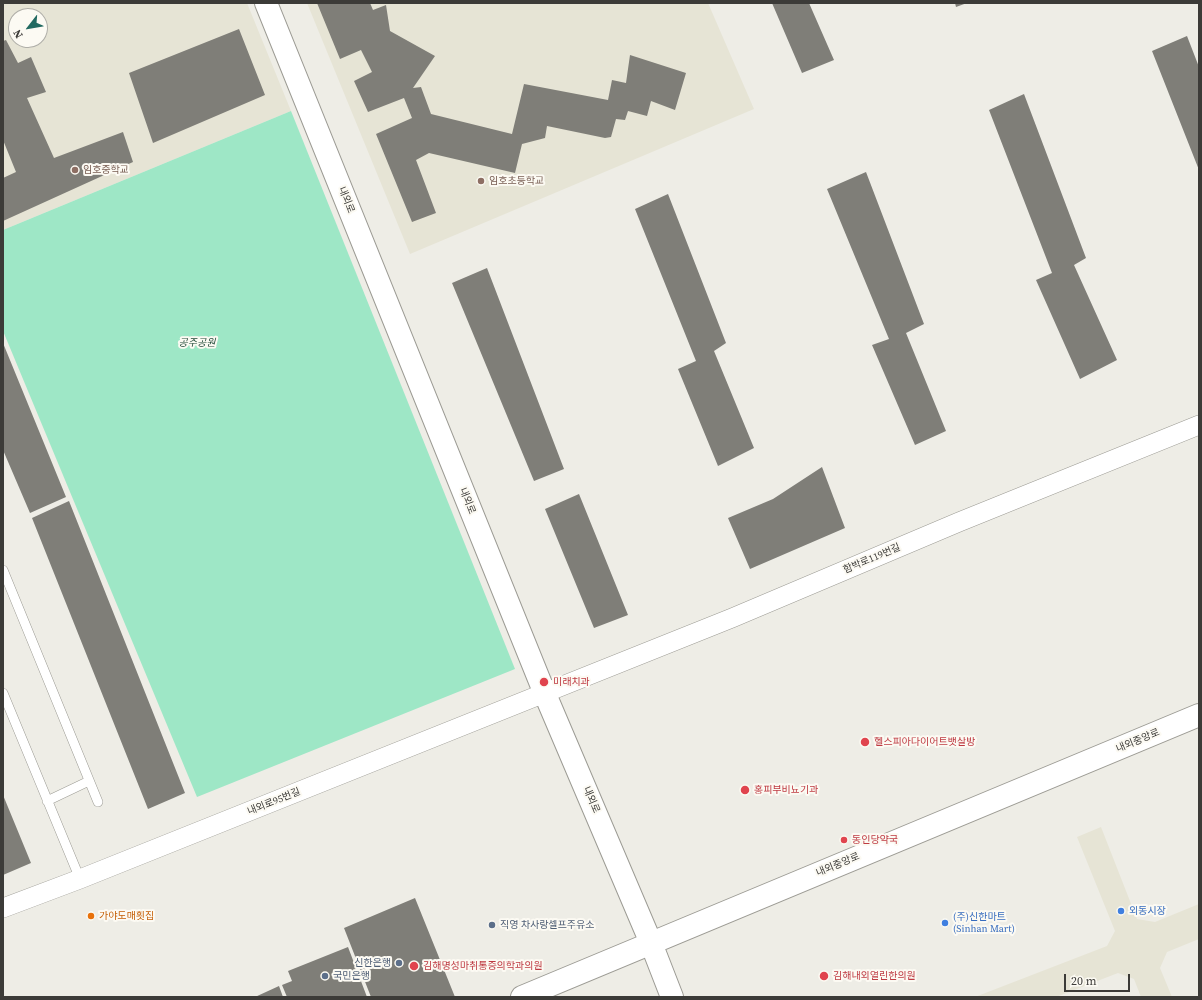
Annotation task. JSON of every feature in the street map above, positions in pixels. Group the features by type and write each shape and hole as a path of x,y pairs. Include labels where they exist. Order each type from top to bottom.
{"street":[{"name":"내외로","path":"266,3 545,694 651,943 672,997"},
{"name":"함박로119번길","path":"545,694 732,618 959,522 1199,425"},
{"name":"내외로95번길","path":"3,908 80,879 545,694"},
{"name":"내외중앙로","path":"522,997 1199,715"}],"lane":[{"path":"3,570 98,802"},
{"path":"3,693 80,879"},
{"path":"47,801 89,781"}],"shaded area":[{"name":"임호중학교","path":"3,3 247,3 291,111 3,230"},
{"name":"임호초등학교","path":"307,3 708,3 754,109 410,254"},
{"name":"외동시장","path":"1101,827 1137,919 1155,922 1199,904 1199,939 1167,952 1160,968 1172,997 1141,997 1134,979 1118,973 1056,997 975,997 1107,946 1115,931 1077,837"}],"green space":[{"name":"공주공원","path":"291,111 515,669 197,797 3,331 3,230"}],"building":[{"path":"317,3 370,3 373,10 386,5 390,31 435,56 413,88 421,87 431,114 512,134 524,84 608,100 612,80 626,83 630,55 686,73 675,110 651,101 647,116 628,111 625,120 616,119 611,137 605,138 547,126 545,138 522,144 515,173 429,153 416,160 436,213 412,222 376,134 412,118 404,98 368,112 354,81 372,72 361,50 340,59"},
{"path":"772,3 809,3 834,60 802,73"},
{"path":"955,3 967,3 956,7"},
{"path":"239,29 265,95 153,143 129,73"},
{"path":"1187,36 1199,67 1199,170 1152,51"},
{"path":"6,40 8,48 10,48 18,63 31,57 46,92 27,98 54,158 123,132 133,162 3,221 3,178 16,172 3,140 3,41"},
{"path":"1024,94 1086,258 1074,265 1117,360 1080,379 1036,280 1052,273 989,110"},
{"path":"866,172 924,324 906,333 946,431 915,445 872,345 889,339 827,189"},
{"path":"668,194 726,343 714,351 754,448 718,466 678,369 696,361 635,209"},
{"path":"487,268 564,469 534,481 452,283"},
{"path":"3,343 66,497 30,513 3,450"},
{"path":"822,467 845,528 750,569 728,518 773,499"},
{"path":"579,494 628,615 594,628 545,509"},
{"path":"69,501 185,793 148,809 32,518"},
{"path":"3,795 31,863 3,875"},
{"name":"신한은행","path":"415,898 455,997 371,997 344,928"},
{"name":"국민은행","path":"348,947 367,997 287,997 282,985 292,981 288,971"},
{"path":"279,986 283,997 255,997"}],"place":[{"name":"임호중학교","path":"75,170"},
{"name":"임호초등학교","path":"481,181"},
{"name":"미래치과","path":"544,682"},
{"name":"헬스피아다이어트뱃살방","path":"865,742"},
{"name":"홍피부비뇨기과","path":"745,790"},
{"name":"동인당약국","path":"844,840"},
{"name":"외동시장","path":"1121,911"},
{"name":"가야도매횟집","path":"91,916"},
{"name":"(주)신한마트 (Sinhan Mart)","path":"945,923"},
{"name":"직영 차사랑셀프주유소","path":"492,925"},
{"name":"신한은행","path":"399,963"},
{"name":"김해명성마취통증의학과의원","path":"414,966"},
{"name":"국민은행","path":"325,976"},
{"name":"김해내외열린한의원","path":"824,976"}]}
